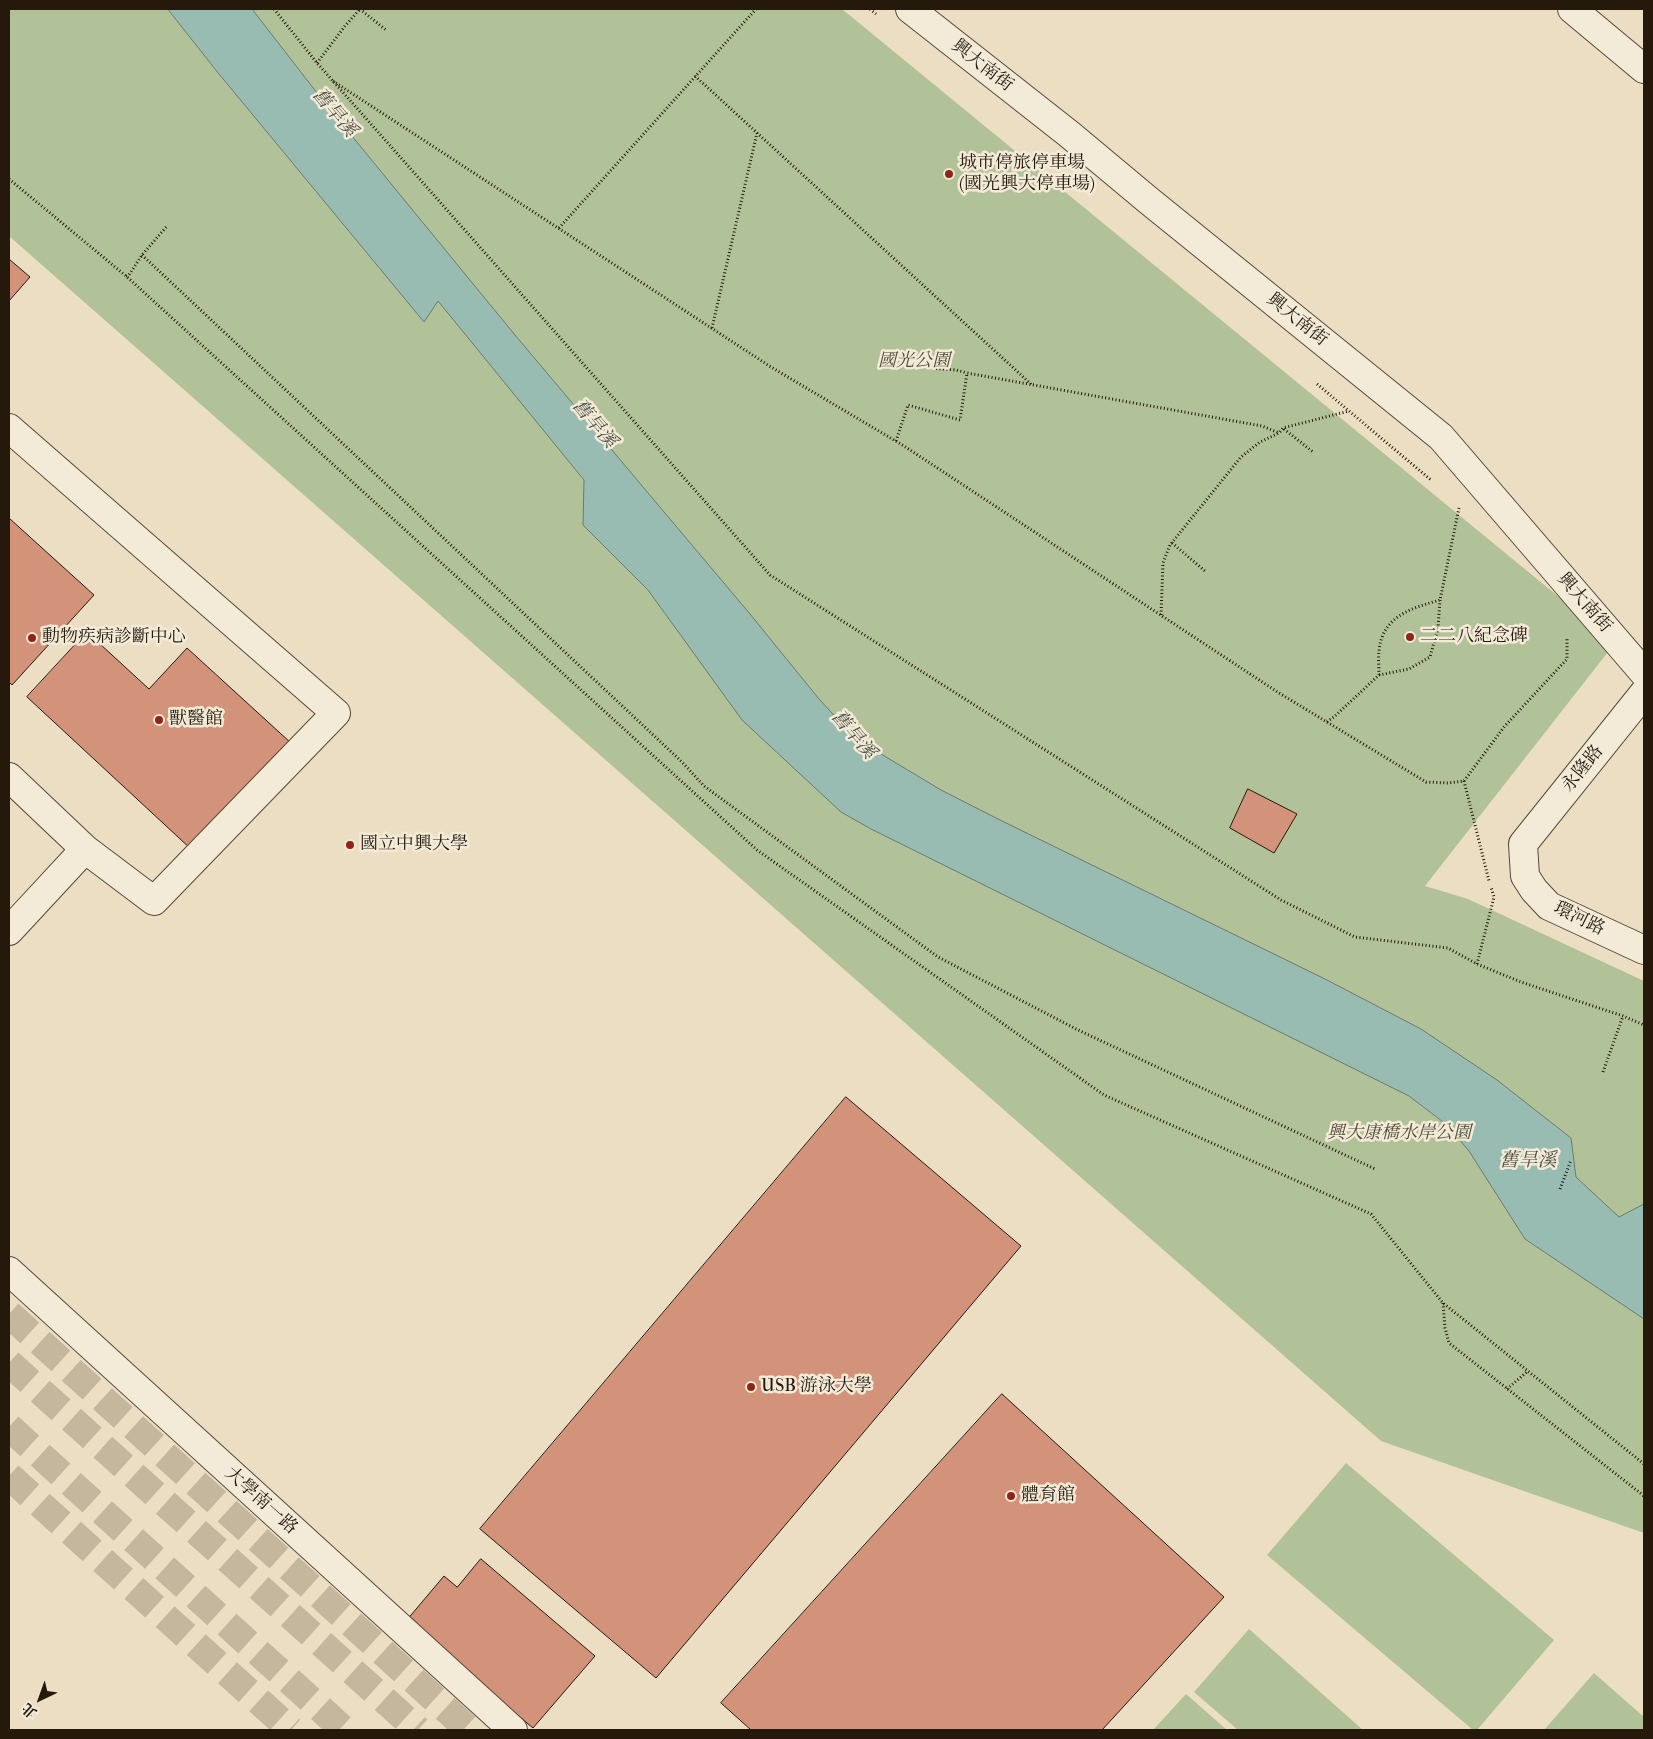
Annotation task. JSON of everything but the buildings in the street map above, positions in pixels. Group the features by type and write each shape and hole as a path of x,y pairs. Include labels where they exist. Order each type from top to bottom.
{"street":[{"name":"興大南街","path":"910,9 1069,134 1441,437 1644,673"},
{"path":"1572,9 1644,69"},
{"path":"9,428 336,713 154,901 85,849 9,777"},
{"name":"永隆路","path":"1522,844 1644,693"},
{"name":"環河路","path":"1522,844 1525,876 1534,890 1549,906 1644,950"},
{"path":"9,931 85,849"},
{"name":"大學南一路","path":"9,1271 513,1730"}],"path":[{"path":"274,9 317,64 770,575 1281,900 1355,938 1448,948 1477,964 1521,982 1623,1016 1644,1025"},
{"path":"317,64 360,9 386,30"},
{"path":"559,228 756,9"},
{"path":"695,76 1032,385"},
{"path":"333,81 771,367 896,441 1279,693 1426,782 1448,783 1464,781 1504,727 1567,659 1567,633"},
{"path":"712,328 757,133"},
{"path":"9,179 126,276 756,850 1104,1095 1371,1214 1443,1303 1644,1464"},
{"path":"126,276 129,275 142,255 167,226"},
{"path":"142,255 675,755 704,786 938,957 1078,1030 1375,1169"},
{"path":"930,368 956,370 1262,426 1279,433"},
{"path":"896,441 908,405 960,420 968,373"},
{"path":"1317,384 1433,482"},
{"path":"1161,615 1164,564 1172,542 1241,458 1260,442 1279,433 1283,428 1349,411"},
{"path":"1283,428 1313,452"},
{"path":"1327,722 1379,674 1409,669 1430,657 1438,628 1440,600 1461,503"},
{"path":"1172,542 1205,572"},
{"path":"1379,674 1379,650 1383,635 1392,620 1417,606 1440,600"},
{"path":"1464,781 1494,897 1477,964"},
{"path":"1603,1072 1623,1016"},
{"path":"1560,1189 1571,1160"},
{"path":"1443,1303 1445,1328 1449,1343 1644,1496"},
{"path":"1507,1388 1528,1371"}],"green space":[{"path":"9,9 842,9 1615,643 1425,886 1468,899 1644,981 1644,1533 1381,1441 9,236"},
{"path":"1346,1463 1554,1640 1477,1730 1473,1730 1267,1555"},
{"path":"1249,1629 1363,1730 1238,1730 1194,1692"},
{"path":"1594,1673 1644,1717 1644,1730 1544,1730"},
{"path":"1186,1694 1227,1730 1153,1730"}],"water":[{"name":"舊旱溪","path":"168,9 252,9 324,102 515,335 750,614 819,699 843,725 881,754 941,790 1325,979 1421,1029 1497,1080 1571,1138 1576,1177 1619,1217 1644,1204 1644,1319 1525,1239 1469,1151 1447,1125 1409,1096 871,829 841,812 742,720 648,590 583,525 584,480 438,301 424,322 219,74"}],"tunnel":[{"path":"9,1314 469,1730"},
{"path":"9,1363 418,1730"},
{"path":"9,1427 344,1730"},
{"path":"9,1476 291,1730"}],"place":[{"name":"城市停旅停車場 (國光興大停車場)","path":"949,174"},
{"name":"二二八紀念碑","path":"1410,637"},
{"name":"動物疾病診斷中心","path":"32,638"},
{"name":"獸醫館","path":"159,720"},
{"name":"國立中興大學","path":"350,845"},
{"name":"USB 游泳大學","path":"751,1387"},
{"name":"體育館","path":"1011,1496"}],"park label":[{"name":"國光公園","path":"914,362"},
{"name":"興大康橋水岸公園","path":"1399,1134"}]}
